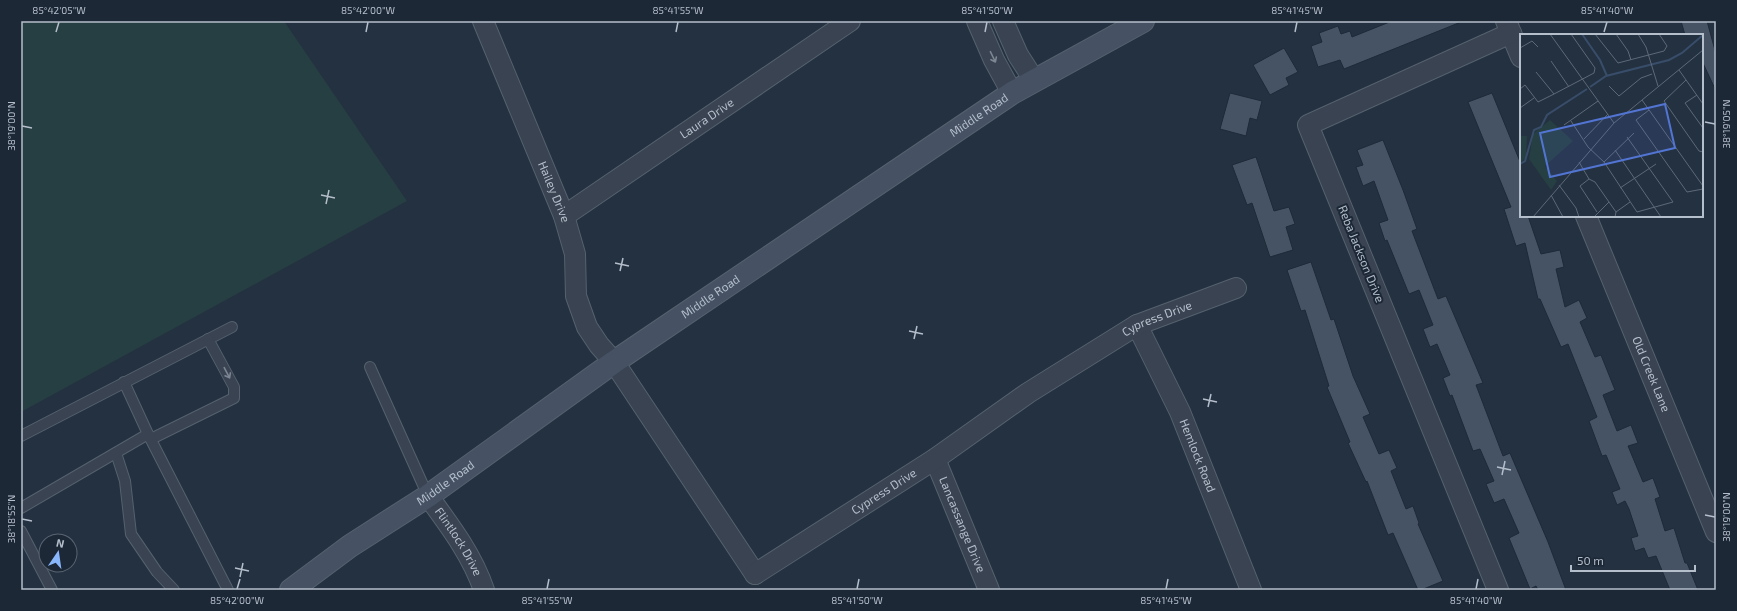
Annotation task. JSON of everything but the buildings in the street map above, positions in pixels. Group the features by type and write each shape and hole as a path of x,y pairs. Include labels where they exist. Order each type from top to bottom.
{"main road":[{"name":"Middle Road","path":"290,590 350,546 428,496 614,362 1012,93 1143,21"}],"street":[{"name":"Hailey Drive","path":"483,21 564,216 575,254 576,296 587,327 599,345 614,362"},
{"name":"Laura Drive","path":"564,216 850,21"},
{"path":"977,21 994,60 1012,93"},
{"path":"1003,21 1018,55 1034,80"},
{"path":"1509,27 1520,54"},
{"name":"Reba Jackson Drive","path":"1498,590 1308,125 1509,27"},
{"name":"Old Creek Lane","path":"1586,217 1716,532"},
{"name":"Cypress Drive","path":"614,362 753,582 935,459 1028,393 1138,325 1236,288"},
{"name":"Hemlock Road","path":"1138,325 1180,412 1251,590"},
{"name":"Lancassange Drive","path":"935,459 989,590"},
{"name":"Flintlock Drive","path":"428,496 464,546 479,575 484,590"}],"lane":[{"path":"21,436 232,327"},
{"path":"21,508 116,452 234,398 234,387 208,339"},
{"path":"370,367 428,496"},
{"path":"124,382 149,436 228,590"},
{"path":"116,452 125,481 131,534 157,572 174,590"},
{"path":"21,531 52,590"}],"green space":[{"path":"21,21 284,21 407,201 21,412"}]}
